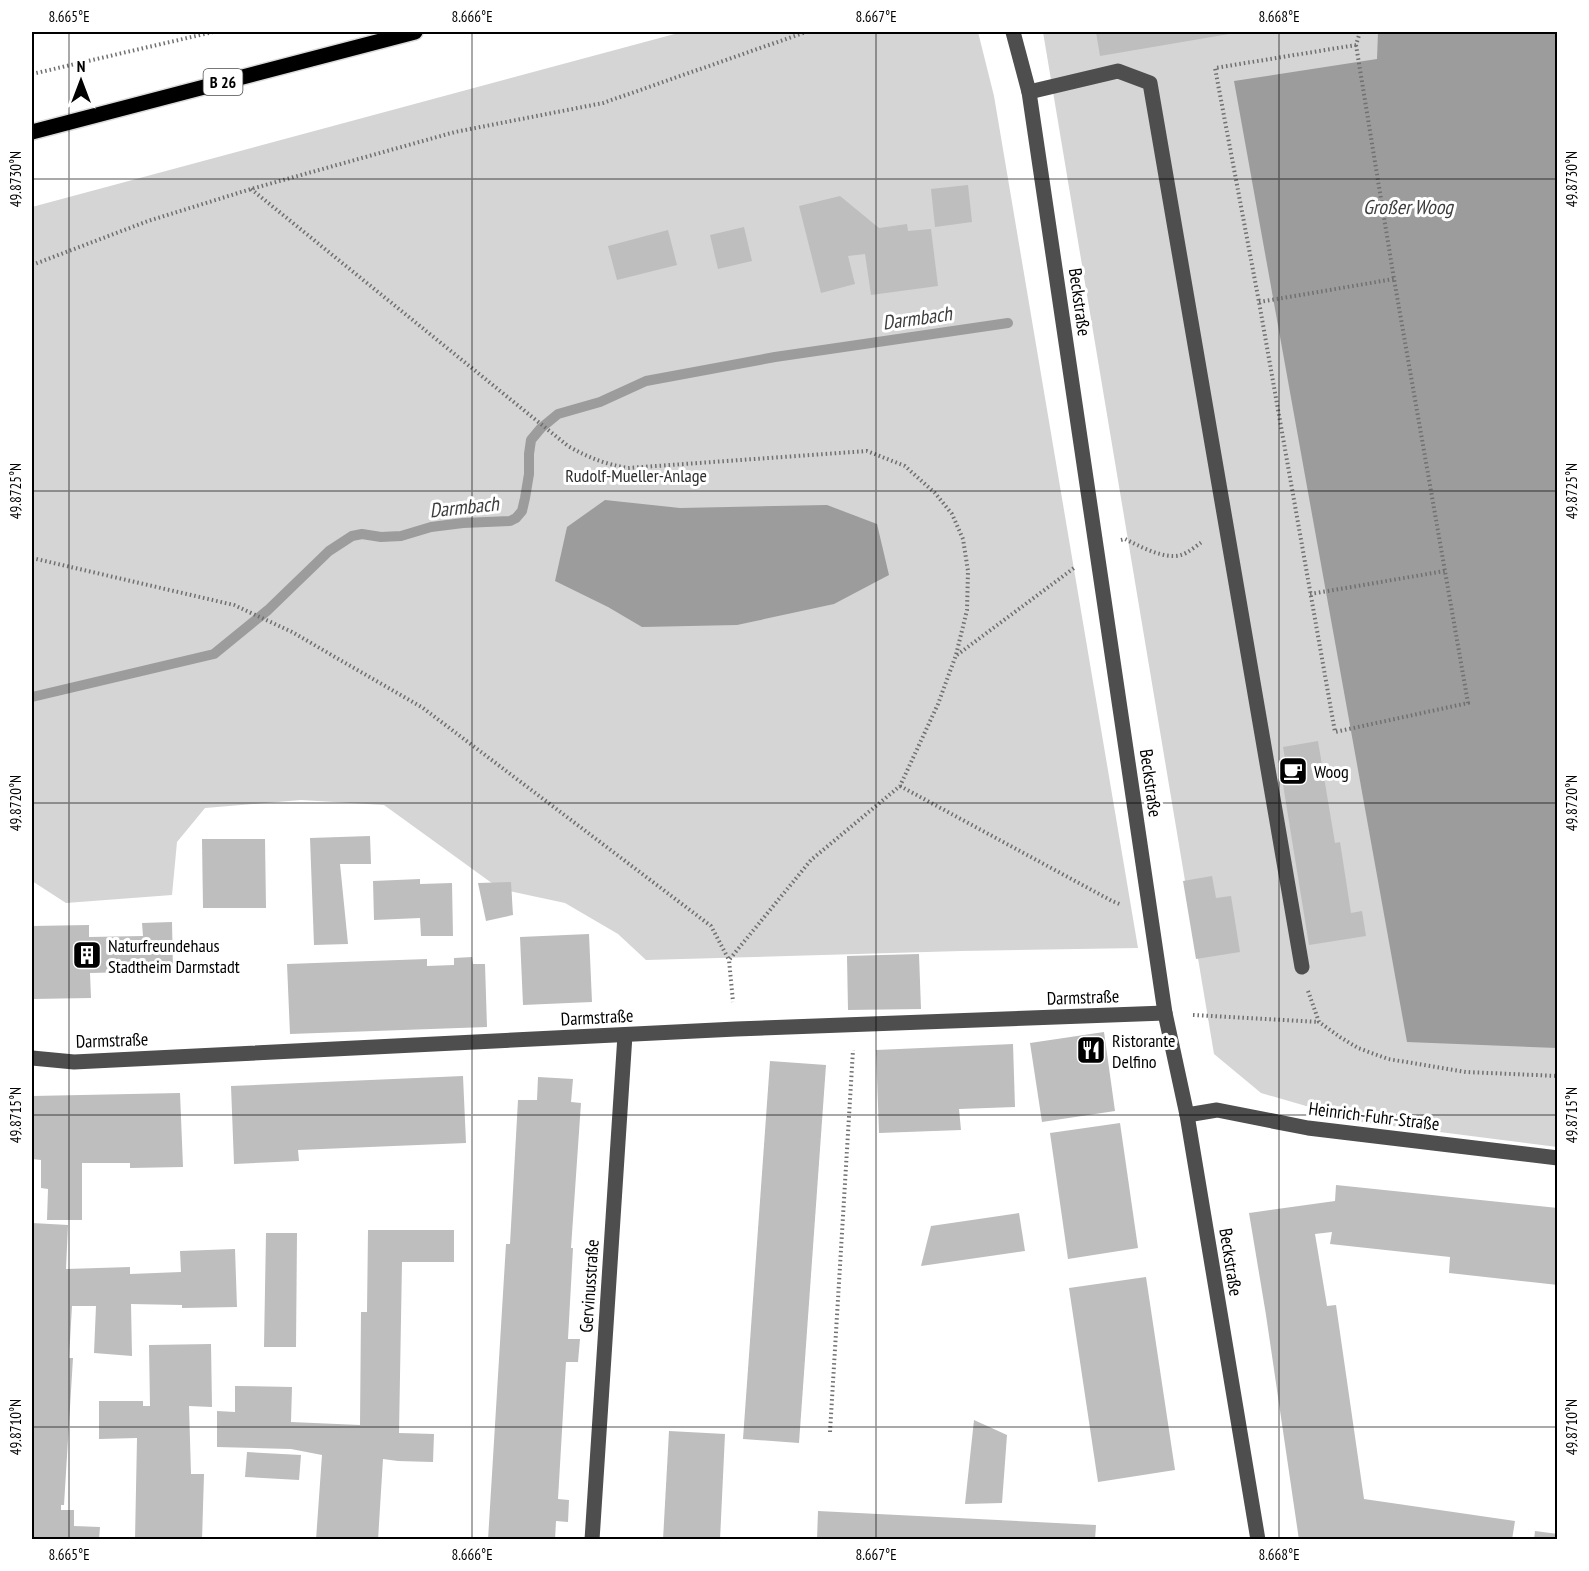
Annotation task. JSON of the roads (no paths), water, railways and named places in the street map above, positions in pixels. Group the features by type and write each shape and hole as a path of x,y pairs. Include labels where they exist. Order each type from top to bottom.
{"main road":[{"name":"B 26","path":"32,132 415,32"}],"street":[{"name":"Beckstraße","path":"1013,32 1029,92 1165,1013 1187,1115 1258,1539"},
{"path":"1029,92 1118,71 1150,83 1302,967"},
{"name":"Darmstraße","path":"32,1058 74,1062 736,1029 1165,1013"},
{"name":"Gervinusstraße","path":"592,1539 625,1035"},
{"name":"Heinrich-Fuhr-Straße","path":"1187,1115 1217,1110 1308,1128 1557,1158"}],"water":[{"name":"Großer Woog","path":"1378,32 1557,32 1557,1048 1407,1042 1234,81 1377,59"},
{"path":"605,500 680,508 827,505 877,524 889,575 834,604 737,625 642,627 555,581 567,527"}],"waterway":[{"name":"Darmbach","path":"32,697 214,654 268,610 329,551 352,536 362,534 381,537 401,536 431,527 510,521 516,518 522,511 525,498 531,440 558,414 600,402 646,381 775,357 1008,323"}],"place":[{"name":"Woog","path":"1293,771"},
{"name":"Naturfreundehaus Stadtheim Darmstadt","path":"87,955"},
{"name":"Ristorante Delfino","path":"1091,1050"}],"park label":[{"name":"Rudolf-Mueller-Anlage","path":"636,475"}]}
